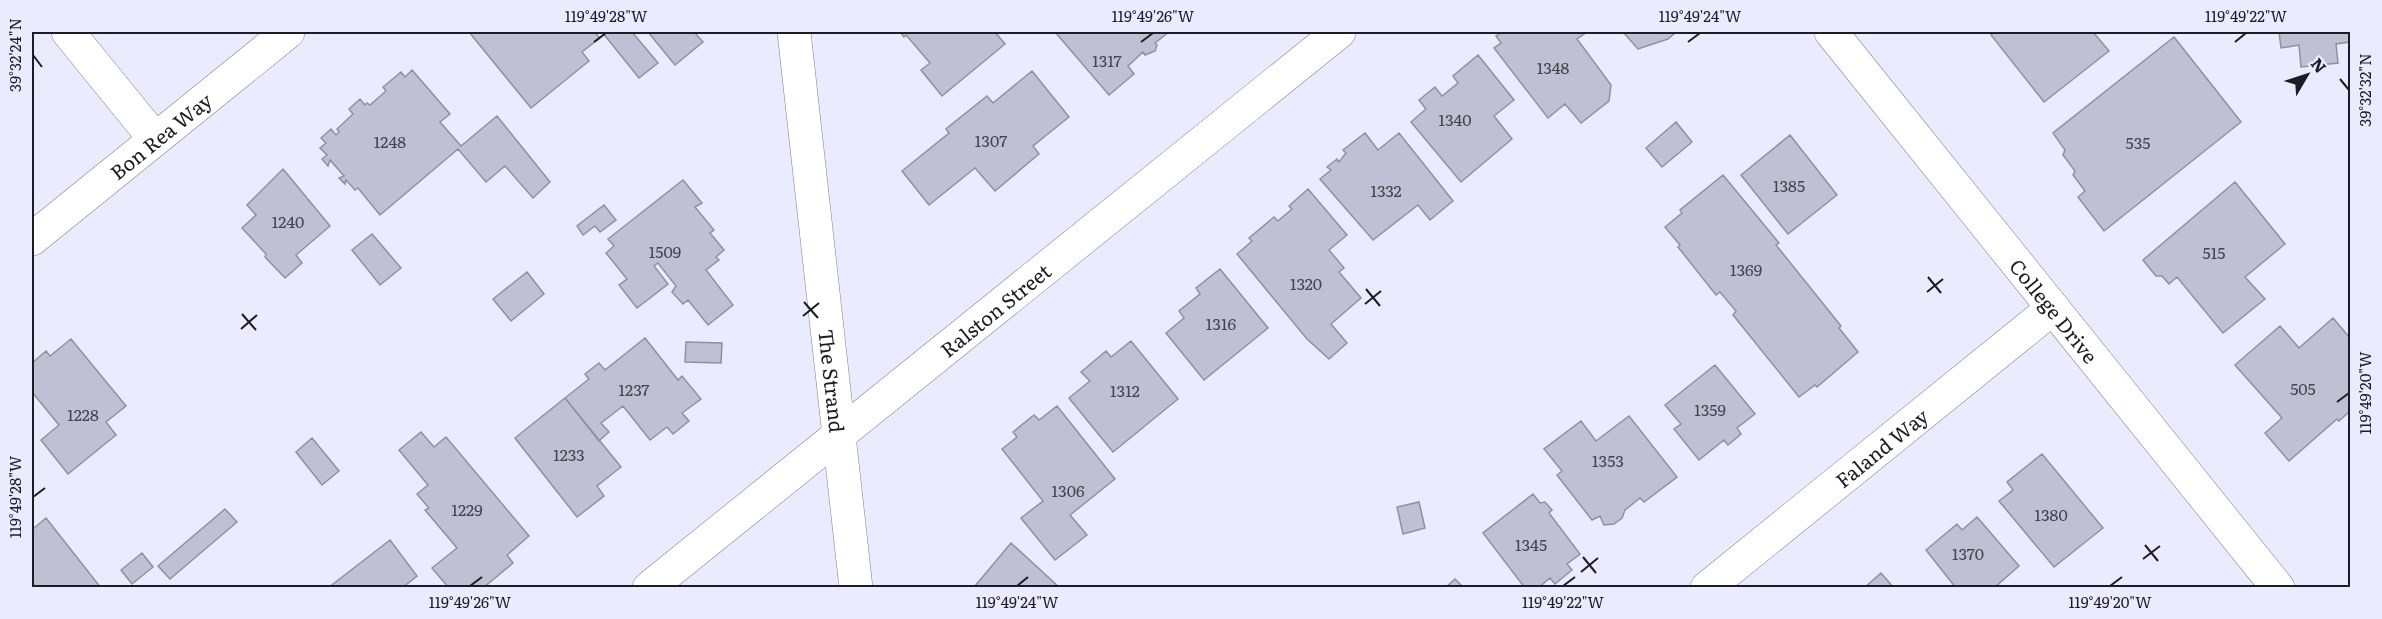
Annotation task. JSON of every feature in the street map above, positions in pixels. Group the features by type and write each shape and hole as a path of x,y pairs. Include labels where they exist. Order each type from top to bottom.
{"street":[{"path":"68,32 155,139"},
{"name":"Bon Rea Way","path":"32,239 288,32"},
{"name":"The Strand","path":"794,32 856,588"},
{"name":"Ralston Street","path":"650,588 1340,32"},
{"name":"College Drive","path":"1831,32 2278,588"},
{"name":"Faland Way","path":"1707,588 2053,308"}],"building":[{"path":"469,32 594,32 600,38 582,52 589,61 531,108"},
{"path":"602,32 632,32 658,63 639,78"},
{"path":"648,32 694,32 703,42 675,65"},
{"path":"900,32 995,32 1005,44 942,96 921,70 930,63 906,35 904,37"},
{"path":"1055,32 1169,32 1155,43 1157,45 1155,51 1145,55 1143,52 1128,66 1134,74 1109,95"},
{"path":"1502,32 1587,32 1577,39 1611,85 1609,101 1581,123 1565,104 1548,118 1494,48 1501,43 1496,36"},
{"path":"1623,32 1676,32 1668,39 1638,49"},
{"path":"1995,32 2093,32 2109,51 2044,102 1991,35"},
{"path":"2279,32 2350,32 2350,42 2336,44 2338,63 2301,67 2299,45 2281,48"},
{"path":"2174,37 2241,122 2104,231 2078,197 2085,191 2073,175 2075,171 2063,155 2065,150 2053,133"},
{"path":"1478,55 1514,100 1494,116 1512,139 1461,182 1411,122 1426,109 1419,100 1435,87 1442,96 1458,83 1453,76"},
{"path":"412,70 450,114 440,122 461,146 497,116 550,182 533,198 505,166 486,182 458,149 380,215 358,188 355,190 346,180 345,184 339,178 344,176 330,160 328,166 322,159 327,155 320,148 326,143 321,138 331,129 336,135 339,132 337,129 353,114 349,109 360,99 365,105 367,103 370,105 386,91 383,87 401,72 405,77"},
{"path":"1032,71 1069,117 1033,146 1039,154 995,191 975,168 929,205 902,171 949,133 946,129 987,96 993,103"},
{"path":"1676,122 1692,142 1662,167 1646,148"},
{"path":"1365,133 1378,150 1399,133 1453,201 1430,220 1418,205 1373,240 1320,179 1331,170 1327,167 1337,159 1339,162 1346,153 1343,150"},
{"path":"1790,135 1837,195 1788,234 1741,175"},
{"path":"283,169 330,226 296,255 302,263 285,278 242,228 256,215 247,205"},
{"path":"1723,175 1779,243 1776,245 1841,326 1839,328 1858,352 1817,387 1815,385 1799,397 1733,315 1736,311 1720,292 1716,295 1665,227 1682,213 1680,210"},
{"path":"683,180 702,203 695,207 714,230 710,233 724,250 716,257 719,260 706,270 733,305 708,325 688,300 683,304 672,292 676,286 658,263 654,266 668,284 637,308 619,285 627,279 606,253 614,246 608,239"},
{"path":"2235,182 2285,244 2245,277 2265,299 2223,333 2177,277 2169,284 2162,276 2156,276 2143,260"},
{"path":"1308,189 1347,235 1329,250 1344,268 1339,272 1361,298 1331,324 1347,343 1329,359 1307,339 1237,254 1252,241 1249,238 1274,217 1278,221 1292,209 1289,206"},
{"path":"604,205 616,220 600,232 595,226 583,235 577,226"},
{"path":"372,234 401,268 380,285 352,250"},
{"path":"1220,269 1268,328 1204,380 1166,333 1184,318 1179,311 1200,294 1196,288"},
{"path":"527,272 544,294 511,321 493,299"},
{"path":"2333,318 2350,338 2350,411 2339,421 2337,419 2289,461 2265,433 2282,418 2235,365 2280,326 2299,348"},
{"path":"645,338 678,380 682,376 701,399 682,413 689,421 673,434 667,427 650,440 623,406 601,423 609,432 599,441 565,398 589,379 585,374 599,363 605,370"},
{"path":"71,339 126,406 106,422 116,435 68,474 41,440 59,425 32,392 32,363 46,351 50,356"},
{"path":"1131,341 1178,399 1113,452 1069,398 1090,381 1081,372 1106,351 1111,357"},
{"path":"686,342 722,343 721,363 685,362"},
{"path":"1715,365 1755,414 1737,428 1741,434 1728,445 1724,440 1699,460 1674,429 1681,424 1665,405"},
{"path":"565,398 621,467 597,486 604,496 577,517 515,438"},
{"path":"1057,406 1115,479 1070,515 1087,535 1055,560 1021,518 1043,501 1002,449 1017,437 1013,432 1034,415 1039,420"},
{"path":"1629,416 1677,477 1644,502 1640,498 1625,510 1622,518 1614,524 1604,525 1600,516 1592,520 1557,475 1562,471 1544,449 1581,421 1596,441"},
{"path":"421,432 434,447 446,437 529,536 507,555 513,563 483,588 449,588 432,568 457,548 425,510 429,508 417,494 428,485 399,450"},
{"path":"312,438 339,471 322,485 296,452"},
{"path":"2042,454 2103,528 2054,567 1999,501 2013,490 2007,482"},
{"path":"1533,494 1540,503 1545,502 1552,510 1549,513 1580,554 1567,564 1572,570 1555,584 1550,578 1538,588 1525,588 1483,533"},
{"path":"1419,502 1425,528 1403,534 1397,507"},
{"path":"225,509 237,522 170,579 158,566"},
{"path":"1977,517 2019,566 1994,588 1956,588 1926,550 1957,524 1962,530"},
{"path":"46,518 101,588 36,588 32,581 32,525 34,528"},
{"path":"390,540 417,576 402,588 328,588"},
{"path":"1011,543 1060,588 977,588 975,586"},
{"path":"142,553 153,567 132,584 121,570"},
{"path":"1881,573 1894,588 1864,588"},
{"path":"1455,579 1464,588 1445,588"}]}
